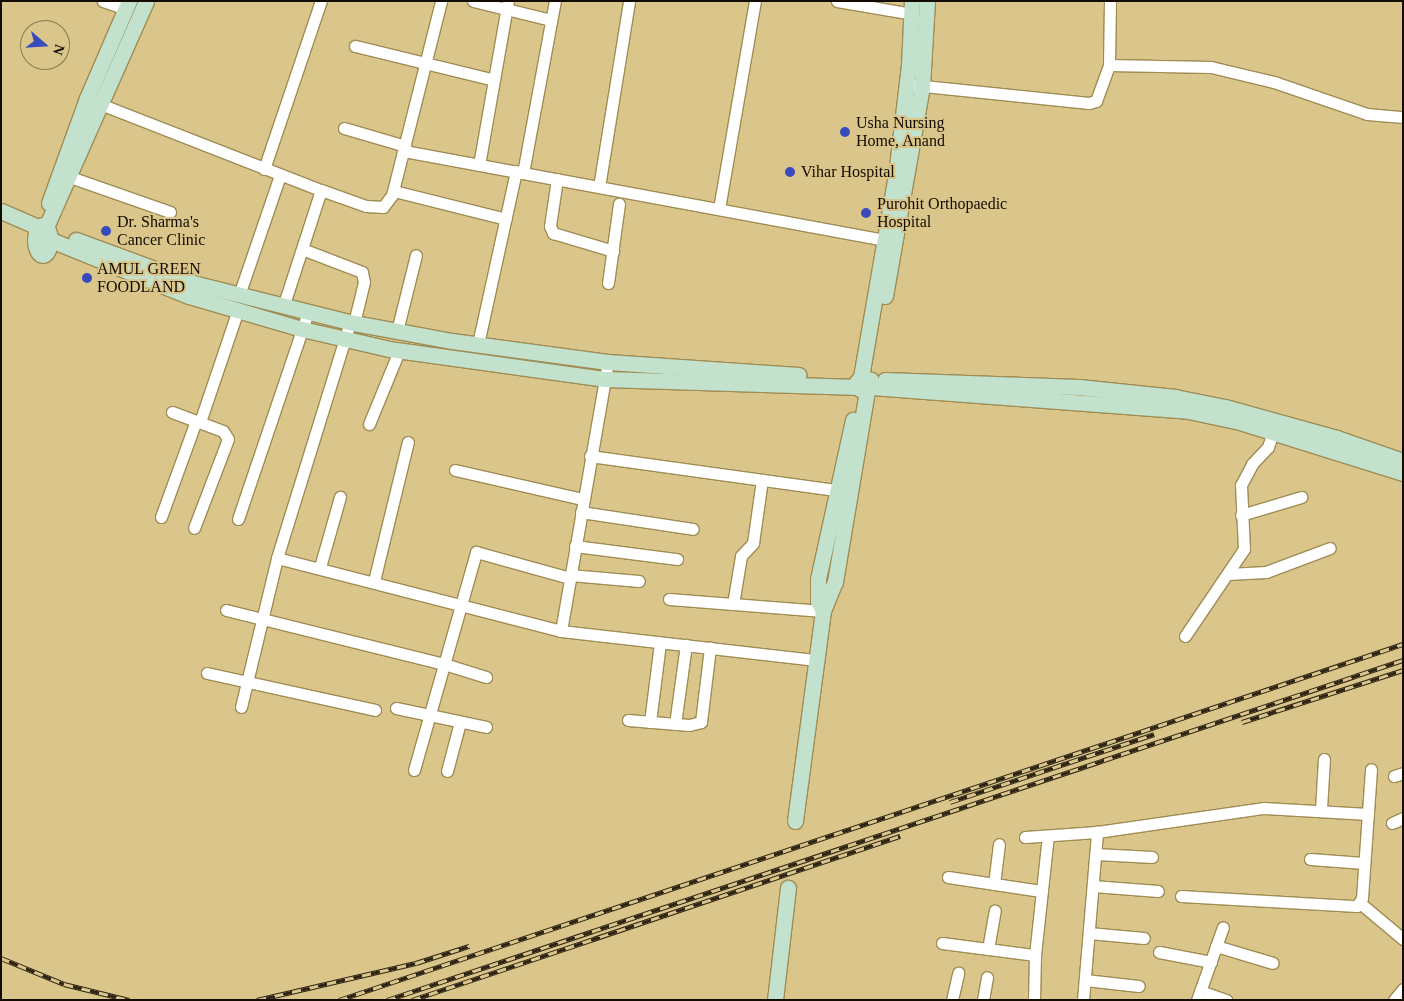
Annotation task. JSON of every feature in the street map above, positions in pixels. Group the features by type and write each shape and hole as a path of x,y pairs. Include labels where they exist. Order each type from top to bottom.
{"street":[{"path":"43,230 87,98 127,5 103,1"},
{"path":"43,230 70,177 146,1"},
{"path":"264,169 320,1"},
{"path":"87,98 264,169 377,208 388,202 394,191 423,62 440,1"},
{"path":"473,1 508,5 551,20"},
{"path":"478,344 506,219 520,172 555,1"},
{"path":"599,187 629,1"},
{"path":"718,209 755,1"},
{"path":"837,1 912,8 915,85"},
{"path":"795,821 823,611 835,582 842,491 891,241 927,1"},
{"path":"915,85 1089,103 1099,96 1109,65 1110,1"},
{"path":"479,165 508,5"},
{"path":"355,46 494,80"},
{"path":"1109,65 1211,67 1274,82 1367,114 1403,117"},
{"path":"344,128 404,148 479,165 891,241"},
{"path":"161,517 198,422 280,175"},
{"path":"70,177 170,212"},
{"path":"557,179 550,226 553,233 613,251"},
{"path":"283,307 321,190"},
{"path":"394,191 506,219"},
{"path":"608,283 619,204"},
{"path":"1,211 43,230 193,282 302,329 399,351 604,379 1079,387 1175,398 1275,427 1403,473"},
{"path":"1,221 43,230"},
{"path":"241,707 277,558 364,282 362,272 302,249"},
{"path":"397,331 416,255"},
{"path":"238,302 283,307 397,331 608,362 864,383"},
{"path":"238,519 308,312"},
{"path":"368,424 399,351"},
{"path":"561,632 590,456 608,362"},
{"path":"172,412 223,431 228,439 194,528"},
{"path":"1275,427 1337,438 1403,461"},
{"path":"1185,636 1244,549 1241,485 1252,464 1268,447 1275,427"},
{"path":"374,581 408,442"},
{"path":"590,456 842,491"},
{"path":"454,470 583,499"},
{"path":"734,604 741,556 753,543 762,480"},
{"path":"320,567 340,497"},
{"path":"1241,515 1301,497"},
{"path":"581,512 693,529"},
{"path":"575,546 677,559"},
{"path":"1228,574 1266,572 1330,548"},
{"path":"414,770 476,552 570,576 639,581"},
{"path":"277,558 374,581 561,632 816,660"},
{"path":"669,599 823,611"},
{"path":"226,610 262,621 444,664 486,677"},
{"path":"650,722 660,643"},
{"path":"675,724 686,645"},
{"path":"628,720 696,726 701,722 710,648"},
{"path":"207,673 375,710"},
{"path":"396,708 486,727"},
{"path":"447,771 460,722"},
{"path":"1321,809 1324,759"},
{"path":"1360,903 1371,769"},
{"path":"1025,838 1097,832 1241,810 1321,809 1368,814"},
{"path":"1083,1000 1097,832"},
{"path":"1034,1000 1035,954 1048,836"},
{"path":"994,884 999,844"},
{"path":"1096,854 1152,857"},
{"path":"1310,859 1364,863"},
{"path":"948,877 1041,891"},
{"path":"1093,886 1158,891"},
{"path":"775,1000 788,888"},
{"path":"1181,896 1353,907 1360,903"},
{"path":"1360,903 1403,939"},
{"path":"988,949 995,912"},
{"path":"1223,927 1199,995 1226,1000"},
{"path":"1089,933 1144,938"},
{"path":"942,943 1035,954"},
{"path":"1216,946 1273,963"},
{"path":"1159,952 1211,962"},
{"path":"952,1000 958,973"},
{"path":"983,1000 987,977"},
{"path":"1085,980 1139,986"},
{"path":"1394,1000 1402,989"}],"railway":[{"path":"339,1000 1403,644"},
{"path":"387,1000 1403,660"},
{"path":"1242,722 1403,670"},
{"path":"950,802 1154,734"},
{"path":"412,1000 900,836"},
{"path":"257,1000 416,963 469,946"},
{"path":"1,958 64,984 129,1000"}],"place":[{"name":"Usha Nursing Home, Anand","path":"845,132"},
{"name":"Vihar Hospital","path":"790,172"},
{"name":"Purohit Orthopaedic Hospital","path":"866,213"},
{"name":"Dr. Sharma's Cancer Clinic","path":"106,231"},
{"name":"AMUL GREEN FOODLAND","path":"87,278"}]}
